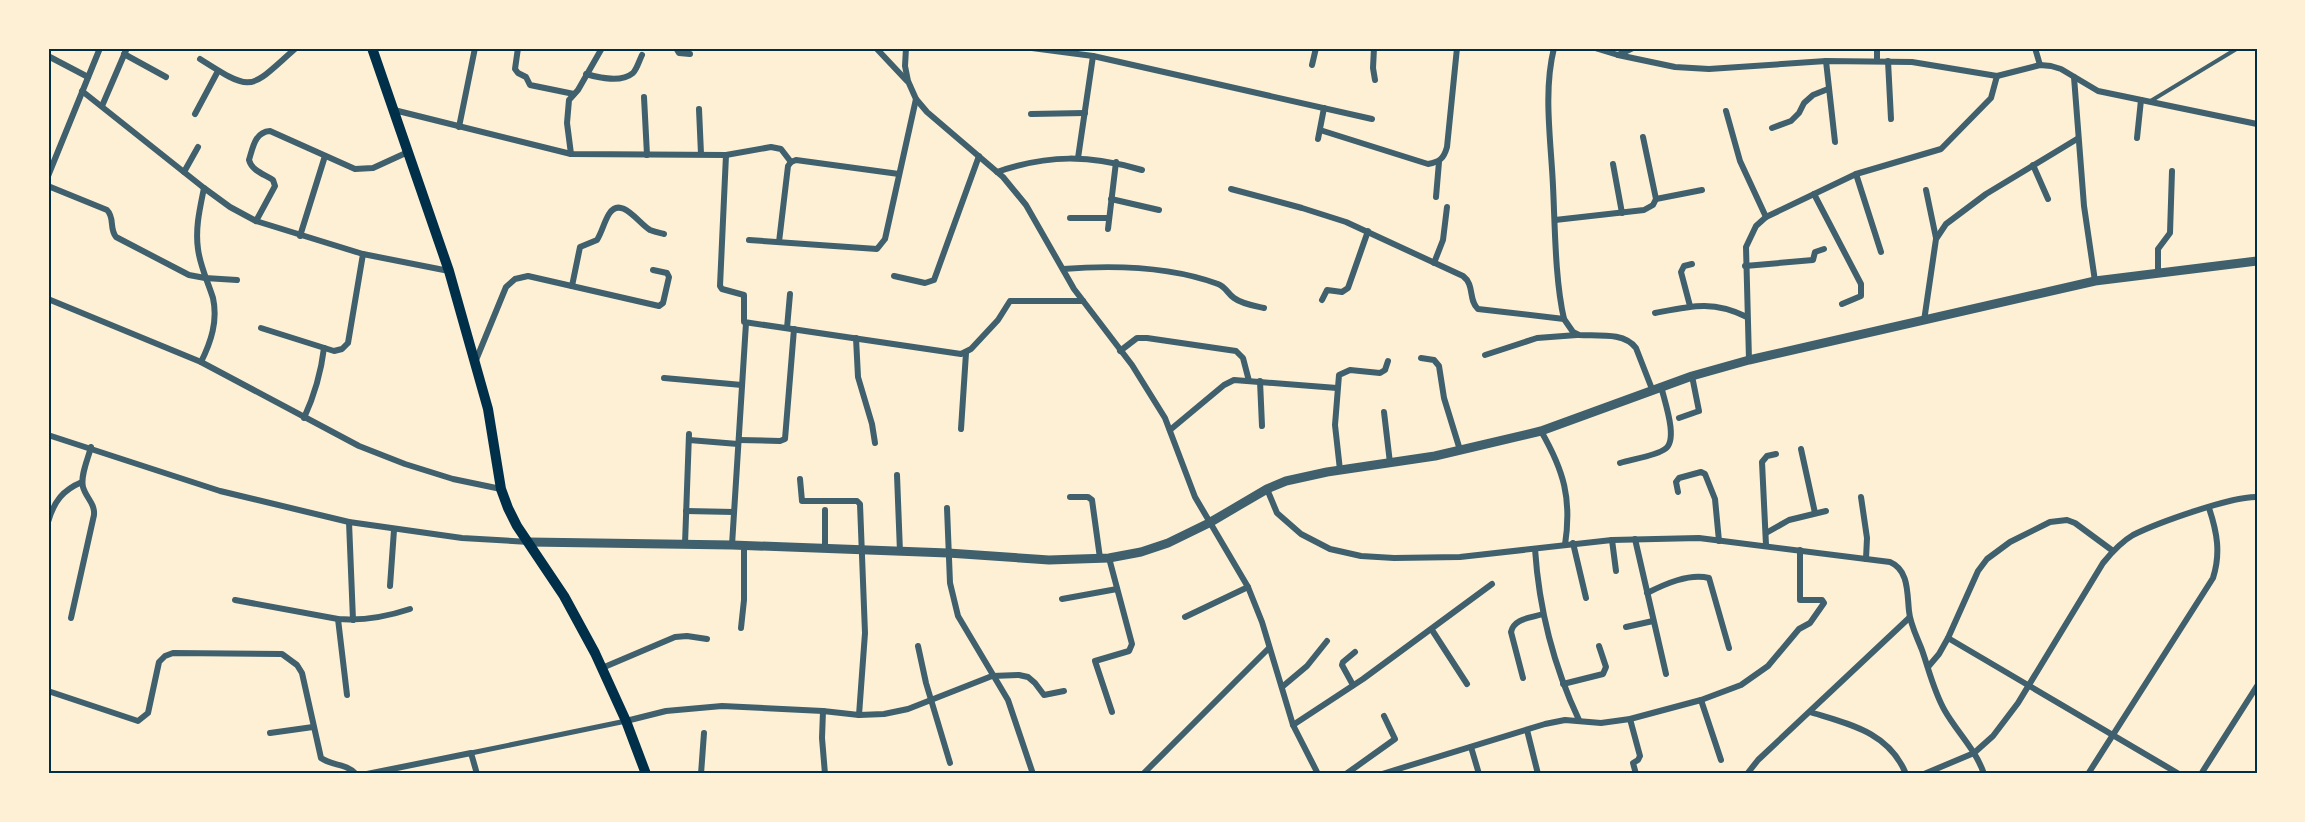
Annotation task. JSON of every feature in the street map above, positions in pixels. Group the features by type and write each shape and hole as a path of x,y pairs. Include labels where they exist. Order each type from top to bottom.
{"main road":[{"path":"372,48 449,271 476,361 488,409 501,489 517,526 564,597 602,668 626,721 646,774"}],"street":[{"path":"48,176 100,48"},
{"path":"200,59 243,83 255,82 296,48"},
{"path":"459,127 475,48"},
{"path":"518,48 515,69 526,77 530,85 574,94"},
{"path":"571,154 567,107 602,48"},
{"path":"676,48 679,53 690,54"},
{"path":"876,48 908,81"},
{"path":"906,48 905,66 908,81 916,99 927,112 997,172 1026,206 1083,301 1150,394 1170,430 1195,497 1248,587 1262,622 1293,725 1318,774"},
{"path":"1032,48 1093,56 1372,119"},
{"path":"1312,65 1316,48"},
{"path":"1374,48 1373,68 1376,80"},
{"path":"1436,197 1439,162 1448,147 1457,48"},
{"path":"1554,48 1549,96 1555,220 1564,319 1573,332 1579,335"},
{"path":"1595,48 1675,67 1709,69 1826,61 1877,61 1912,62 1997,76 2040,65 2061,69 2098,91 2257,124"},
{"path":"1618,55 1633,48"},
{"path":"1877,48 1877,61"},
{"path":"2035,48 2040,65"},
{"path":"102,106 126,51 166,77"},
{"path":"586,74 607,79 627,76 635,71 642,55"},
{"path":"48,56 88,77"},
{"path":"1078,158 1093,56"},
{"path":"1826,61 1835,142"},
{"path":"1888,62 1891,118"},
{"path":"195,114 218,71"},
{"path":"1749,360 1746,246 1756,226 1766,217 1856,174 1941,149 1991,98 1997,76"},
{"path":"2074,77 2077,140 2095,281"},
{"path":"1772,128 1791,121 1813,95 1828,89"},
{"path":"82,91 204,188 230,207 256,221 363,254 449,271"},
{"path":"645,97 647,155"},
{"path":"749,240 877,249 885,239 916,99"},
{"path":"2137,138 2145,101"},
{"path":"1318,140 1324,108"},
{"path":"394,110 571,154 726,155 771,147 781,148 791,162"},
{"path":"699,110 701,154"},
{"path":"1726,111 1740,161 1766,217"},
{"path":"1031,114 1085,113"},
{"path":"1320,130 1428,164 1439,162"},
{"path":"256,221 275,186 273,180 249,164 259,134 270,131 355,169 373,168 408,152"},
{"path":"1555,220 1622,213 1647,209 1653,205 1656,199 1643,137"},
{"path":"1936,239 1946,224 1986,194 2077,140"},
{"path":"184,172 198,147"},
{"path":"726,155 720,286 722,289 744,295 743,320 746,323 732,545"},
{"path":"300,236 325,156"},
{"path":"894,276 925,283 934,280 979,156"},
{"path":"997,172 1022,163 1078,158 1116,162 1142,170"},
{"path":"779,242 788,166 791,162 796,160 899,174"},
{"path":"1108,229 1116,162"},
{"path":"1613,164 1622,213"},
{"path":"2033,165 2048,199"},
{"path":"2158,273 2158,249 2170,233 2172,171"},
{"path":"1856,174 1881,252"},
{"path":"48,186 107,210 112,217 114,234 118,239 189,274 205,278 237,280"},
{"path":"201,362 211,342 215,321 213,299 198,249 197,218 204,188"},
{"path":"1231,189 1302,208 1368,231 1467,278 1471,285 1474,306 1478,309 1564,319"},
{"path":"1656,199 1702,190"},
{"path":"1924,321 1936,239 1926,190"},
{"path":"1814,194 1861,284 1861,296 1842,304"},
{"path":"1111,199 1159,210"},
{"path":"572,286 580,247 599,237 610,212 615,208 620,207 628,211 652,231 664,234"},
{"path":"1434,263 1443,240 1447,207"},
{"path":"1070,218 1109,218"},
{"path":"1322,300 1327,290 1342,292 1348,288 1368,231"},
{"path":"1745,266 1813,260 1815,252 1824,249"},
{"path":"261,328 338,351 348,343 363,254"},
{"path":"48,435 91,447 220,491 349,522 462,538 529,542 744,545 948,553 1049,560 1104,558 1141,552 1167,543 1209,523 1267,489 1306,476 1460,450 1541,431 1656,388 1749,360 2095,281 2257,261"},
{"path":"1690,306 1681,272 1684,266 1692,264"},
{"path":"1063,269 1119,266 1167,272 1225,286 1237,301 1264,308"},
{"path":"476,361 506,287 515,279 528,276 659,306 663,303 669,277 667,273 653,270"},
{"path":"685,544 689,437 739,442 785,439 790,294"},
{"path":"48,299 201,362 359,446 453,479 501,489"},
{"path":"746,323 961,354 966,353 998,320 1010,301 1083,301"},
{"path":"1655,313 1690,306 1715,305 1732,309 1747,317"},
{"path":"1485,355 1537,338 1579,335 1622,337 1633,343 1656,388 1671,430 1671,441 1665,450 1620,463"},
{"path":"856,338 858,377 872,424 874,443"},
{"path":"1120,351 1137,338 1236,351 1243,358 1250,381"},
{"path":"304,418 315,396 324,348"},
{"path":"961,429 966,353"},
{"path":"1421,358 1434,360 1439,366 1449,415 1460,450"},
{"path":"1340,470 1335,425 1339,375 1344,372 1380,374 1385,370 1388,361"},
{"path":"1679,418 1696,414 1699,411 1692,376"},
{"path":"664,378 742,385"},
{"path":"1170,430 1224,385 1234,380 1337,388"},
{"path":"1260,381 1262,426"},
{"path":"1384,412 1390,463"},
{"path":"1541,431 1562,471 1568,496 1569,521 1565,544"},
{"path":"71,618 94,515 93,504 86,495 82,482 91,447"},
{"path":"1801,449 1815,513"},
{"path":"1766,545 1762,462 1767,456 1776,454"},
{"path":"1678,492 1676,482 1679,478 1701,472 1705,474 1715,499 1719,541"},
{"path":"897,475 900,552"},
{"path":"800,478 802,501 859,502 865,633 860,715"},
{"path":"48,522 59,496 82,482"},
{"path":"1267,489 1277,513 1301,534 1330,549 1361,556 1449,557 1612,540 1699,538 1890,562 1902,571 1906,582 1910,618 1935,690 1945,711 1974,753 1984,774"},
{"path":"1070,497 1088,497 1092,500 1104,558 1117,589 1132,646 1129,651 1097,659 1095,664 1112,712"},
{"path":"1861,497 1867,538 1866,559"},
{"path":"1924,774 1974,753 1993,736 2029,685 2097,572 2113,551 2133,536 2209,508 2257,497"},
{"path":"947,508 950,583 958,616 1008,700 1033,774"},
{"path":"2088,774 2213,578 2218,563 2218,550 2209,508"},
{"path":"825,510 825,549"},
{"path":"686,511 734,512"},
{"path":"1766,533 1789,520 1826,511"},
{"path":"1928,667 1948,638 1978,571 1987,559 2010,542 2050,522 2067,520 2075,523 2113,551"},
{"path":"349,522 353,620"},
{"path":"390,586 394,530"},
{"path":"1635,539 1666,674"},
{"path":"1612,540 1616,571"},
{"path":"1573,543 1586,598"},
{"path":"741,628 744,545"},
{"path":"1535,549 1537,583 1549,642 1563,684 1579,720"},
{"path":"1382,774 1555,722 1579,720 1601,723 1630,719 1701,700 1741,685 1768,666 1799,629 1810,623 1824,603 1822,600 1800,600 1800,550"},
{"path":"1647,593 1676,581 1709,578 1729,648"},
{"path":"1293,725 1432,630 1492,584"},
{"path":"1185,617 1248,587"},
{"path":"1062,599 1117,589"},
{"path":"235,600 353,620 372,619 410,609"},
{"path":"1523,678 1511,632 1512,627 1518,621 1543,614"},
{"path":"1747,774 1758,760 1910,618"},
{"path":"338,619 347,695"},
{"path":"1626,627 1653,621"},
{"path":"1432,630 1467,684"},
{"path":"602,668 675,637 707,639"},
{"path":"1948,638 2179,774"},
{"path":"1282,687 1307,666 1327,641"},
{"path":"918,646 931,701 950,763"},
{"path":"1563,684 1603,674 1606,667 1599,646"},
{"path":"1143,774 1269,648"},
{"path":"1353,685 1342,664 1355,652"},
{"path":"48,691 138,721 148,713 159,662 165,656 173,653 282,654 297,665 302,673 321,758 351,769 356,774"},
{"path":"367,774 388,772 666,711 698,707 823,711 860,715 884,714 931,701 992,676 1028,677 1044,695 1064,691"},
{"path":"2201,774 2257,686"},
{"path":"1701,700 1721,760"},
{"path":"823,711 822,738 825,774"},
{"path":"1810,712 1877,736 1891,748 1902,763 1906,774"},
{"path":"1346,774 1395,739 1384,716"},
{"path":"1630,719 1640,756 1633,763 1635,774"},
{"path":"270,733 313,727"},
{"path":"1527,730 1538,774"},
{"path":"701,774 704,733"},
{"path":"1471,747 1479,774"},
{"path":"471,753 477,774"}],"lane":[{"path":"2145,101 2238,48"}]}
